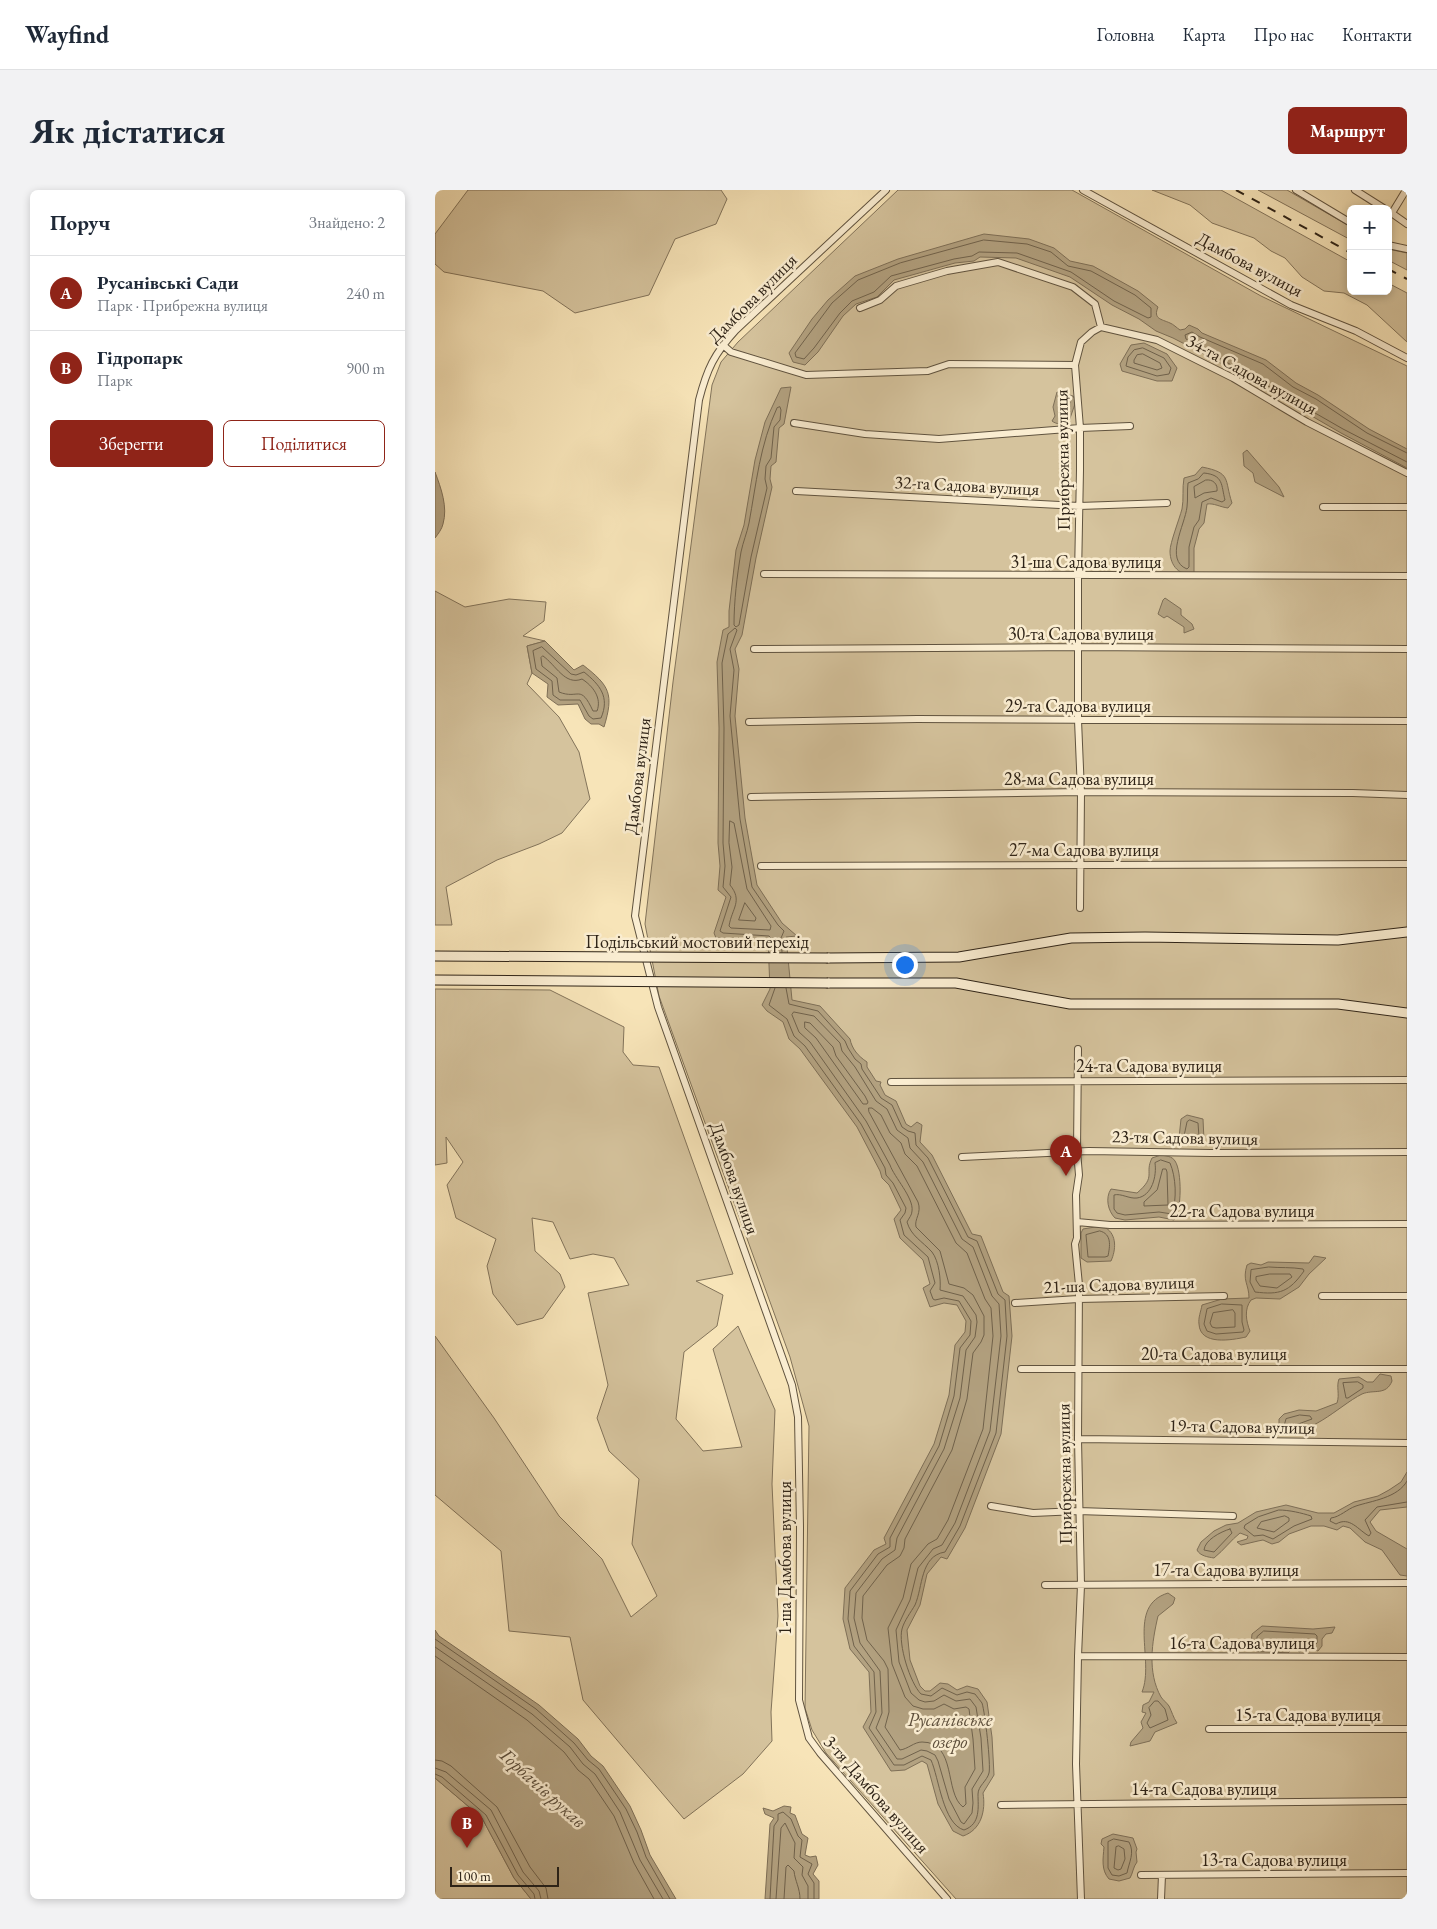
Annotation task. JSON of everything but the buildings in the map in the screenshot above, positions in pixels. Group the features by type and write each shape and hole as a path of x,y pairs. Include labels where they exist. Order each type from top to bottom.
{"main road":[{"name":"Подільський мостовий перехід","path":"435,956 959,957 1071,938 1145,937 1338,940 1407,932"},
{"path":"435,980 956,983 1069,1004 1338,1004 1407,1013"}],"street":[{"name":"Дамбова вулиця","path":"799,1417 792,1385 658,1007 635,916 699,400 706,373 723,345 886,190"},
{"name":"Дамбова вулиця","path":"1083,190 1291,305 1356,331 1407,358"},
{"path":"1296,190 1347,220"},
{"path":"1355,190 1379,205"},
{"path":"1392,209 1406,190"},
{"path":"1392,213 1407,224"},
{"path":"1392,246 1407,249"},
{"path":"860,308 880,300 896,286 947,271 998,262 1073,288 1095,304 1101,327"},
{"name":"Прибрежна вулиця","path":"1080,908 1081,792 1078,720 1078,576 1080,428 1075,365 1081,342 1101,327"},
{"name":"34-та Садова вулиця","path":"1101,327 1157,340 1233,378 1307,422 1407,473"},
{"path":"723,345 731,352 805,375 928,371 949,364 1075,365"},
{"path":"794,423 865,434 939,439 1130,426"},
{"name":"32-га Садова вулиця","path":"795,491 1079,506 1167,503"},
{"path":"1323,507 1407,507"},
{"name":"31-ша Садова вулиця","path":"764,574 1407,576"},
{"name":"30-та Садова вулиця","path":"754,648 1079,647 1407,650"},
{"name":"29-та Садова вулиця","path":"749,722 917,719 1407,721"},
{"name":"28-ма Садова вулиця","path":"751,796 1081,792 1353,793 1407,795"},
{"name":"27-ма Садова вулиця","path":"761,866 1407,864"},
{"name":"Прибрежна вулиця","path":"1078,1049 1077,1151 1079,1175 1076,1195 1077,1238 1075,1244 1078,1276 1077,1440 1081,1585 1078,1656 1077,1804 1081,1899"},
{"name":"24-та Садова вулиця","path":"891,1082 1407,1080"},
{"name":"23-тя Садова вулиця","path":"962,1157 1077,1151 1211,1153 1407,1152"},
{"name":"22-га Садова вулиця","path":"1077,1222 1110,1225 1407,1224"},
{"name":"21-ша Садова вулиця","path":"1015,1303 1078,1299 1224,1296"},
{"path":"1322,1296 1407,1296"},
{"name":"20-та Садова вулиця","path":"1021,1370 1078,1368 1407,1369"},
{"name":"1-ша Дамбова вулиця","path":"799,1417 799,1700"},
{"name":"19-та Садова вулиця","path":"1077,1440 1407,1443"},
{"path":"991,1506 1033,1513 1078,1511 1233,1516"},
{"name":"17-та Садова вулиця","path":"1045,1585 1407,1583"},
{"name":"16-та Садова вулиця","path":"1078,1656 1407,1657"},
{"name":"3-тя Дамбова вулиця","path":"799,1700 809,1738 947,1899"},
{"name":"15-та Садова вулиця","path":"1209,1729 1407,1729"},
{"name":"14-та Садова вулиця","path":"1001,1804 1407,1801"},
{"name":"13-та Садова вулиця","path":"1141,1875 1407,1873"},
{"path":"1161,1899 1162,1875"}],"shaded area":[{"path":"468,190 721,190 727,199 716,224 675,239 649,295 575,313 543,291 444,272 435,264 435,234"},
{"path":"898,190 1072,190 1261,296 1407,366 1407,1899 956,1899 826,1753 812,1730 805,1708 809,1426 790,1357 659,996 645,924 673,682 712,385 721,362 738,342"},
{"path":"1152,190 1221,190 1347,260 1347,295 1324,291 1302,277 1285,258 1271,251 1254,238 1212,223 1190,205"},
{"path":"1258,190 1287,190 1347,225 1347,238"},
{"path":"1392,250 1407,253 1407,270 1392,262"},
{"path":"1392,285 1407,293 1407,342 1367,305 1348,295 1392,295"},
{"path":"435,591 465,607 509,599 546,602 544,621 523,636 545,641 527,646 532,673 527,684 559,717 579,752 590,799 562,833 497,860 446,887 452,925 435,925"},
{"path":"435,989 550,990 624,1027 623,1052 633,1065 659,1067 733,1274 696,1281 723,1295 717,1326 684,1352 676,1419 703,1451 742,1447 713,1349 738,1326 775,1410 772,1484 778,1616 771,1712 772,1741 743,1774 684,1819 583,1700 570,1637 509,1631 501,1551 435,1495 435,1336 494,1418 559,1516 602,1559 631,1617 657,1596 632,1544 639,1479 609,1451 597,1418 608,1385 588,1293 629,1285 614,1258 593,1254 570,1259 553,1222 532,1218 535,1251 560,1274 565,1287 543,1318 517,1325 493,1294 487,1266 496,1239 456,1218 447,1185 463,1162 446,1137 447,1163 435,1165"},
{"path":"435,1778 482,1818 514,1878 531,1899 435,1899"}],"water":[{"path":"984,234 1029,239 1054,248 1070,261 1093,266 1138,291 1158,307 1156,314 1159,318 1180,330 1185,329 1189,325 1202,333 1266,360 1296,383 1318,395 1369,429 1407,449 1407,468 1341,433 1210,357 1156,331 1070,277 1016,258 980,257 974,261 955,263 894,280 877,297 856,304 843,316 818,352 805,365 793,362 789,353 812,319 828,300 855,276 898,259"},
{"path":"1144,343 1167,354 1177,368 1172,381 1157,381 1122,371 1120,364 1131,345"},
{"name":"Русанівське озеро","path":"791,387 784,424 779,428 776,462 771,466 770,479 772,487 756,558 742,635 735,649 739,669 735,716 745,818 757,885 782,923 797,936 786,937 792,1000 820,1006 850,1039 856,1052 867,1062 867,1067 876,1081 881,1082 880,1085 885,1095 896,1101 906,1124 911,1127 917,1122 922,1125 920,1142 932,1155 972,1234 981,1236 1003,1292 1009,1296 1012,1336 1001,1434 965,1528 947,1559 941,1557 927,1574 920,1605 907,1630 910,1660 920,1686 925,1691 930,1691 940,1683 948,1684 957,1690 967,1686 978,1689 987,1702 992,1737 994,1775 983,1793 983,1813 978,1825 963,1836 953,1831 938,1804 927,1764 922,1761 905,1770 891,1771 863,1727 871,1712 869,1672 850,1649 843,1619 845,1588 874,1550 886,1544 884,1538 934,1444 949,1395 955,1345 965,1332 966,1321 957,1305 944,1303 930,1307 923,1288 930,1284 923,1260 900,1238 894,1219 901,1210 889,1185 882,1178 857,1127 800,1049 789,1039 783,1022 767,1011 762,1005 770,989 768,941 716,938 714,933 726,897 718,890 720,866 718,843 719,728 717,662 723,630 729,627 736,550 744,525 755,460 765,422 781,388"},
{"path":"1057,392 1073,396 1076,401 1067,427 1052,421 1055,416 1053,407"},
{"path":"1247,450 1279,487 1284,497 1255,482 1253,473 1244,466 1243,453"},
{"path":"1202,467 1212,469 1223,475 1232,503 1228,508 1207,504 1204,523 1199,529 1194,548 1194,573 1189,574 1180,572 1174,566 1170,556 1170,547 1182,509 1184,478 1195,475"},
{"path":"435,472 445,511 442,526 435,538"},
{"path":"1165,598 1181,609 1181,615 1192,624 1194,629 1184,633 1184,627 1167,616 1164,618 1158,614"},
{"path":"545,641 574,670 583,665 604,685 609,698 609,706 604,727 599,724 591,724 585,719 578,704 558,705 547,697 548,684 532,673 527,646"},
{"path":"1187,1115 1203,1119 1204,1140 1198,1144 1188,1144 1179,1138 1181,1119"},
{"path":"1161,1155 1174,1159 1179,1173 1180,1200 1174,1220 1159,1217 1125,1220 1115,1218 1108,1204 1108,1196 1111,1189 1137,1193 1147,1183 1152,1158"},
{"path":"1106,1228 1114,1239 1115,1248 1111,1261 1087,1262 1081,1258 1081,1233 1083,1229"},
{"path":"1314,1256 1326,1258 1309,1274 1299,1287 1280,1299 1256,1298 1251,1300 1247,1307 1246,1315 1250,1331 1246,1337 1218,1340 1205,1336 1201,1331 1199,1319 1202,1305 1222,1299 1249,1298 1245,1279 1247,1265 1251,1263 1261,1265 1268,1262 1309,1263"},
{"path":"1380,1374 1391,1376 1392,1381 1386,1389 1362,1394 1312,1426 1290,1431 1279,1429 1279,1419 1284,1414 1299,1410 1316,1411 1337,1403 1339,1379 1359,1377 1367,1382 1373,1382"},
{"path":"1407,1472 1407,1507 1380,1510 1370,1522 1376,1531 1407,1549 1407,1576 1400,1575 1382,1550 1365,1542 1350,1528 1343,1526 1337,1530 1324,1526 1311,1526 1289,1534 1279,1542 1272,1544 1263,1540 1241,1545 1237,1542 1247,1539 1248,1536 1240,1533 1214,1558 1202,1555 1197,1550 1201,1542 1214,1531 1226,1525 1238,1523 1256,1512 1286,1505 1318,1513 1334,1513 1354,1502 1378,1496 1389,1490 1401,1482"},
{"path":"1168,1593 1175,1598 1173,1604 1158,1616 1154,1636 1152,1667 1161,1697 1169,1706 1177,1723 1155,1732 1150,1741 1130,1746 1131,1742 1143,1728 1141,1722 1146,1713 1142,1712 1143,1705 1149,1702 1154,1692 1142,1692 1146,1665 1144,1635 1148,1609 1155,1600"},
{"path":"1262,1626 1313,1629 1335,1627 1332,1633 1326,1634 1322,1639 1322,1646 1318,1651 1308,1648 1299,1652 1295,1645 1288,1653 1256,1651 1251,1644 1252,1634"},
{"name":"Горбачів рукав","path":"435,1630 439,1636 539,1705 578,1739 591,1756 603,1766 630,1806 650,1855 676,1899 531,1899 514,1878 482,1818 435,1778"},
{"path":"784,1806 791,1807 790,1813 795,1815 802,1834 808,1838 805,1855 810,1857 816,1856 818,1865 813,1874 819,1881 819,1899 765,1899 770,1824 774,1818 765,1814 763,1808 773,1811"},
{"path":"1113,1834 1133,1838 1137,1849 1137,1862 1130,1878 1119,1881 1109,1879 1106,1876 1103,1864 1104,1847 1101,1844 1102,1839"}],"railway":[{"path":"1236,190 1347,251"},
{"path":"1392,271 1407,279"}],"place":[{"name":"Русанівські Сади","path":"1066,1176"},
{"name":"Гідропарк","path":"467,1848"}]}
